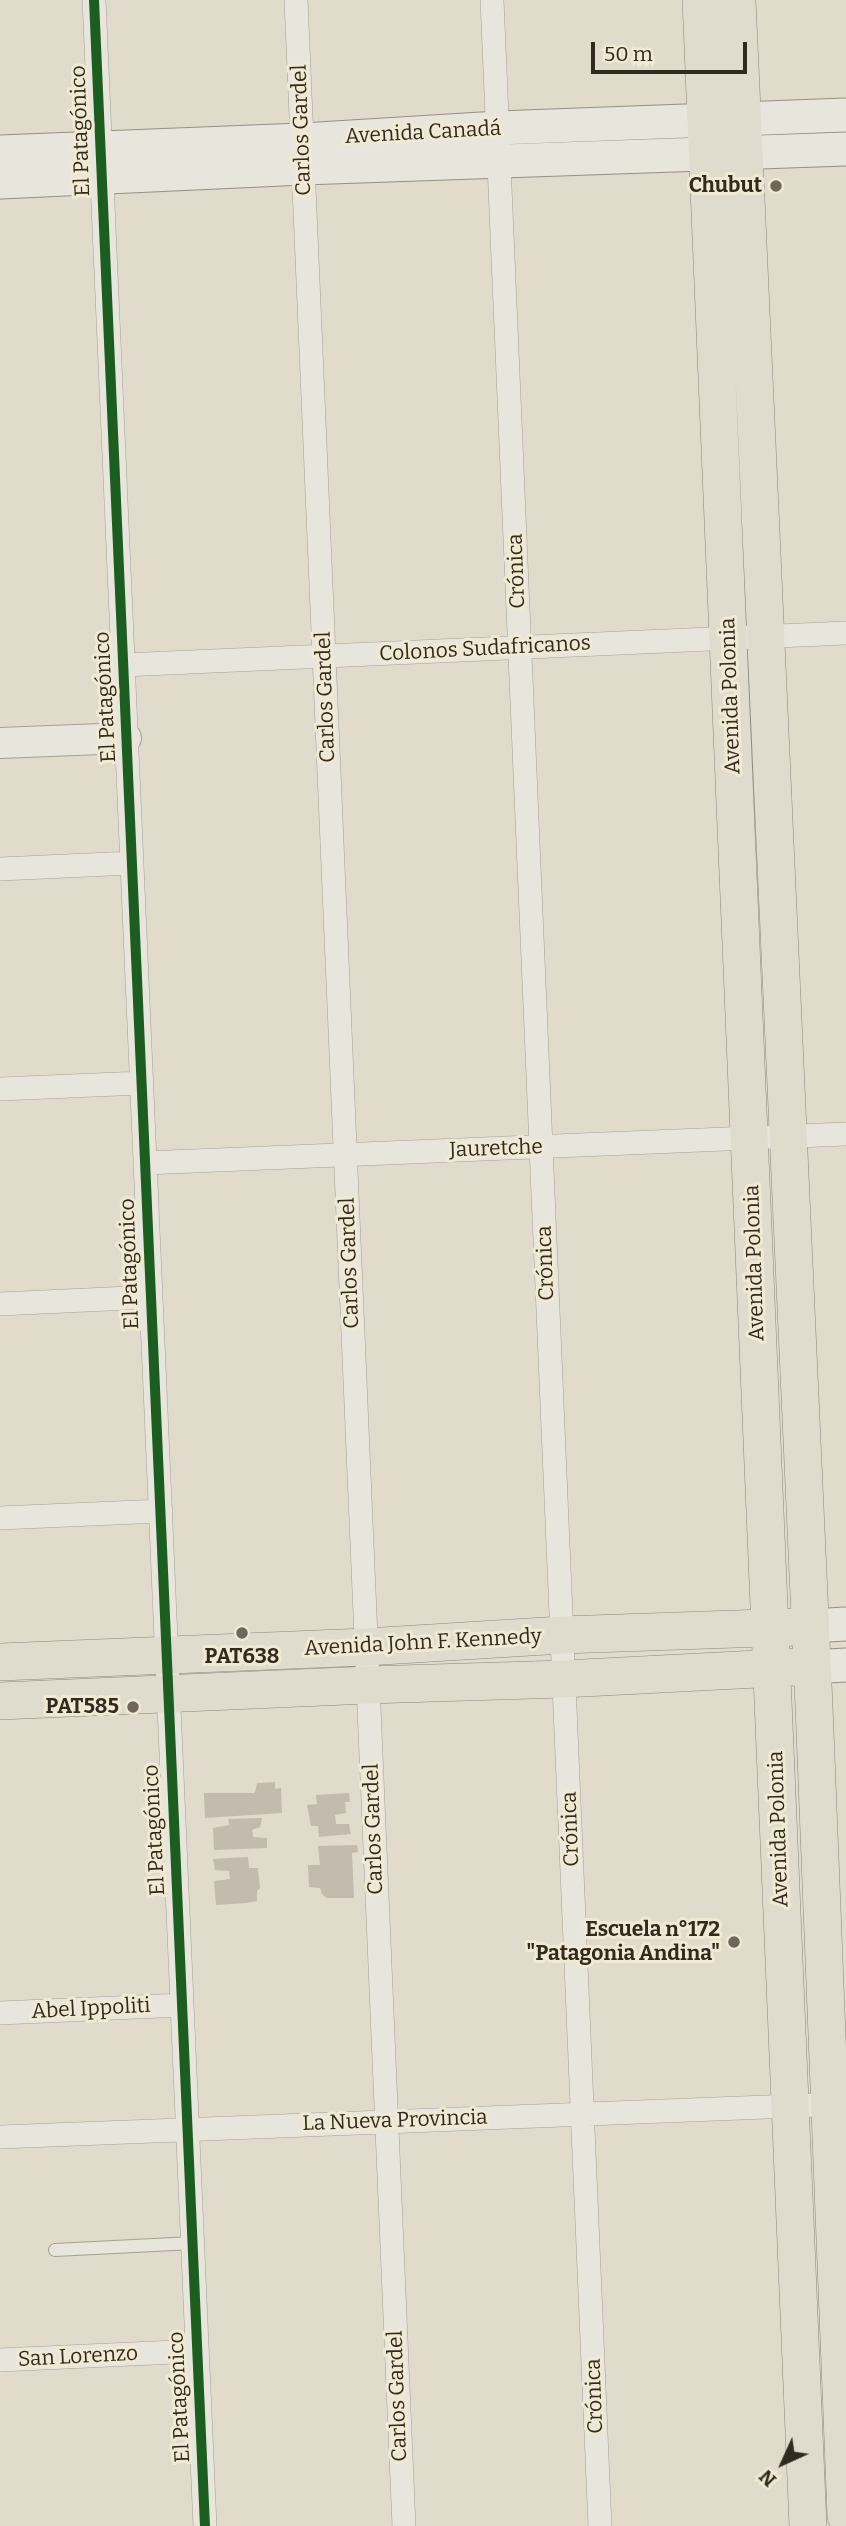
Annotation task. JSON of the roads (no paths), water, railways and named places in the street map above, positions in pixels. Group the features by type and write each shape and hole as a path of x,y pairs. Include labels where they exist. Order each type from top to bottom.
{"main road":[{"name":"Avenida Polonia","path":"701,0 808,2526"},
{"name":"Avenida Polonia","path":"737,0 810,1626 829,1666 846,2516"},
{"name":"Avenida Canadá","path":"0,182 101,163 303,154 499,161 743,136 846,115"},
{"name":"Avenida Canadá","path":"303,154 498,128 707,138"},
{"name":"Avenida Canadá","path":"743,136 846,149"},
{"name":"Avenida Canadá","path":"0,152 101,163"},
{"name":"Avenida John F. Kennedy","path":"0,1662 846,1624"},
{"name":"Avenida John F. Kennedy","path":"0,1701 829,1666"}],"street":[{"name":"El Patagónico","path":"94,0 205,2526"},
{"name":"Carlos Gardel","path":"296,0 404,2526"},
{"name":"Crónica","path":"492,0 600,2526"},
{"name":"Colonos Sudafricanos","path":"123,665 846,633"},
{"path":"0,743 127,738"},
{"path":"0,869 132,863"},
{"path":"0,1089 142,1083"},
{"name":"Jauretche","path":"145,1163 846,1133"},
{"path":"0,1304 151,1297"},
{"path":"0,1518 160,1511"},
{"name":"Abel Ippoliti","path":"0,2013 182,2005"},
{"name":"La Nueva Provincia","path":"0,2137 838,2104"},
{"name":"San Lorenzo","path":"0,2360 197,2351"}],"lane":[{"path":"55,2250 193,2243"}],"place":[{"name":"Chubut","path":"776,186"},
{"name":"PAT638","path":"242,1633"},
{"name":"PAT585","path":"133,1707"},
{"name":"Escuela n°172 \"Patagonia Andina\"","path":"734,1942"}]}
